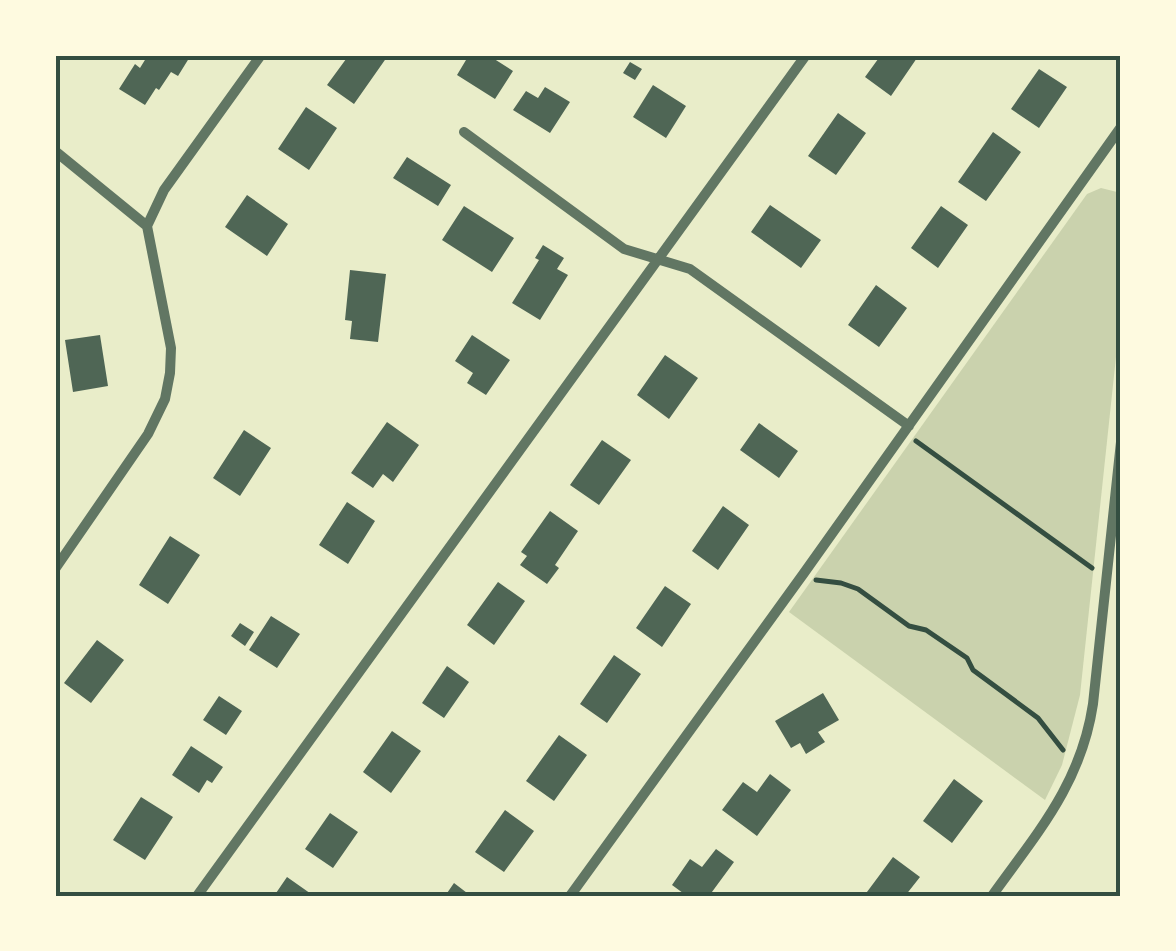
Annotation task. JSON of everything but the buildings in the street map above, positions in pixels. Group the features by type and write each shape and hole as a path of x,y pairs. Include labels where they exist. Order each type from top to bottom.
{"street":[{"path":"55,568 148,434 165,399 170,348 147,226 164,190 261,55"},
{"path":"197,896 806,55"},
{"path":"570,896 1121,128"},
{"path":"464,132 624,249 690,269 909,426"},
{"path":"55,151 147,226"},
{"path":"992,896 1060,799 1082,754 1093,704 1121,442"},
{"path":"1107,582 1121,583"}],"path":[{"path":"908,441 915,441 1092,568"},
{"path":"814,580 858,588 909,626 926,630 967,658 972,670 1038,718 1065,752"}],"green space":[{"path":"1101,188 1121,193 1121,310 1080,695 1062,765 1045,800 789,612 1087,194"}]}
